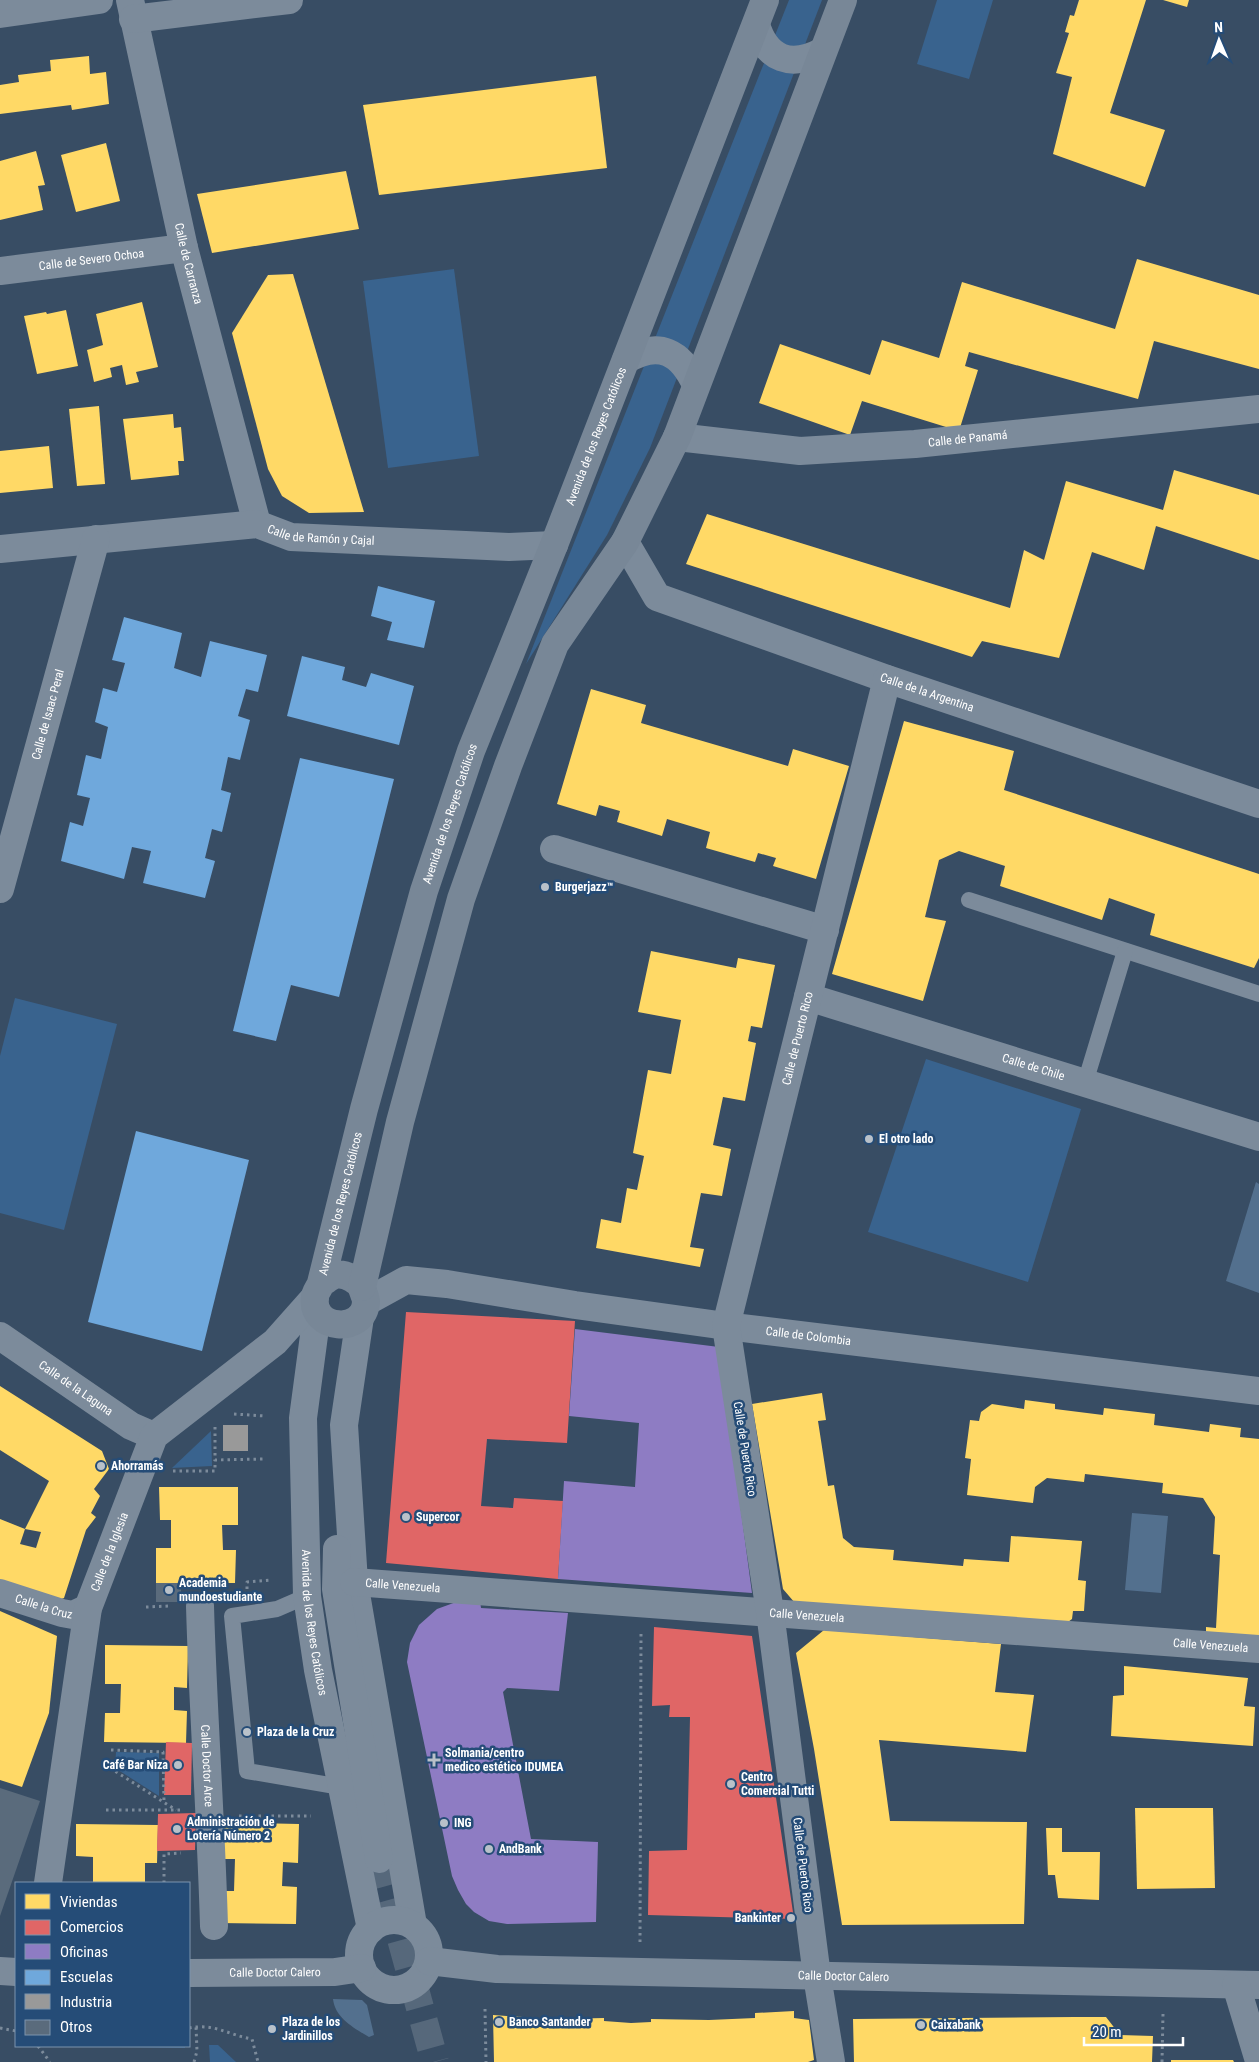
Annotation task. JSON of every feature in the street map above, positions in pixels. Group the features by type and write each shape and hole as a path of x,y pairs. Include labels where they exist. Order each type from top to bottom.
{"street":[{"path":"0,14 99,0"},
{"path":"132,9 289,0"},
{"name":"Avenida de los Reyes Católicos","path":"380,1859 336,1590 344,1425 363,1302 400,1122 459,908 508,766 555,644 625,542 677,437 843,0"},
{"name":"Avenida de los Reyes Católicos","path":"761,7 760,39 769,50 782,58 796,60 810,58 823,50"},
{"name":"Avenida de los Reyes Católicos","path":"370,1929 318,1670 307,1596 303,1418 318,1297 364,1109 424,891 471,751 554,545 761,7"},
{"name":"Calle de Carranza","path":"132,9 184,248 257,524"},
{"name":"Calle de Severo Ochoa","path":"0,271 184,248"},
{"name":"Avenida de los Reyes Católicos","path":"626,360 647,351 663,350 678,358 688,368 696,385"},
{"name":"Calle de Panamá","path":"677,437 800,451 915,444 1259,409"},
{"name":"Calle de Ramón y Cajal","path":"0,549 257,524 291,537 509,547 554,545"},
{"name":"Calle de Isaac Peral","path":"0,889 96,539"},
{"name":"Calle de la Argentina","path":"625,542 657,597 887,679 1259,804"},
{"name":"Calle de Puerto Rico","path":"831,2062 817,1976 770,1612 726,1326 887,679"},
{"path":"554,849 825,930"},
{"name":"Calle de Chile","path":"808,996 1259,1137"},
{"path":"154,1436 276,1342 318,1297 335,1275 350,1277 363,1302 346,1325 338,1325 330,1324 318,1297"},
{"name":"Calle de Colombia","path":"363,1302 406,1280 447,1284 575,1305 726,1326 1259,1391"},
{"name":"Calle de la Laguna","path":"0,1336 131,1426 154,1436"},
{"name":"Avenida de los Reyes Católicos","path":"344,1425 354,1582 413,1926"},
{"name":"Calle de la Iglesia","path":"48,1882 88,1608 154,1436"},
{"name":"Calle Venezuela","path":"354,1582 1259,1649"},
{"name":"Calle la Cruz","path":"0,1593 73,1615 88,1608"},
{"name":"Calle Doctor Arce","path":"200,1606 202,1691 211,1813 214,1926"},
{"path":"392,1920 403,1921 413,1926 422,1933 428,1943 428,1961 423,1976 414,1984 404,1989 392,1990 381,1987 371,1981 359,1961 363,1938 370,1929 380,1923 392,1920"},
{"name":"Calle Doctor Calero","path":"428,1961 497,1969 1248,1985"},
{"name":"Calle Doctor Calero","path":"190,1973 335,1972 362,1968"},
{"path":"1248,1985 1259,2061"}],"lane":[{"path":"969,900 1259,994"},
{"path":"1085,1083 1125,951"},
{"path":"307,1596 277,1609 232,1616 248,1771 341,1787"}],"path":[{"path":"233,1414 265,1416"},
{"path":"165,1471 215,1471 215,1422"},
{"path":"215,1460 263,1458"},
{"path":"640,1972 641,1602"},
{"path":"111,1750 163,1752 164,1802"},
{"path":"110,1768 176,1810"},
{"path":"106,1810 176,1810 311,1816"},
{"path":"485,2009 486,2062"},
{"path":"1162,2062 1163,2013"},
{"path":"194,2062 197,2050 196,2026"},
{"path":"190,2028 196,2026 221,2028 237,2036 252,2039 258,2062"},
{"path":"0,2028 15,2031"},
{"path":"39,2047 50,2062"}],"shaded area":[{"path":"789,0 822,0 650,448 607,535 526,664"},
{"path":"937,0 993,0 969,79 917,64"},
{"path":"454,269 479,456 388,468 363,281"},
{"path":"15,998 117,1024 64,1230 0,1213 0,1056"},
{"path":"926,1059 1081,1109 1028,1282 868,1232"},
{"path":"1256,1182 1259,1184 1259,1293 1226,1281"},
{"path":"211,1431 212,1466 172,1468"},
{"path":"1132,1513 1168,1516 1161,1593 1125,1590"},
{"path":"116,1752 159,1753 159,1796 115,1768"},
{"path":"333,1999 362,2000 367,2005 374,2035 369,2037 346,2022 337,2012"},
{"path":"209,2045 218,2045 236,2062 210,2062"},
{"path":"118,2047 185,2047 185,2048"}],"building: Viviendas":[{"path":"1079,0 1146,0 1110,113 1165,130 1145,187 1053,154 1072,77 1056,73 1069,33 1065,32 1070,15 1074,16"},
{"path":"1163,0 1189,0 1187,7"},
{"path":"89,56 90,74 106,72 109,104 72,110 71,105 0,114 0,85 19,82 18,75 51,71 50,60"},
{"path":"596,76 607,168 379,195 363,105"},
{"path":"106,143 120,201 76,212 61,155"},
{"path":"36,151 45,185 38,186 43,210 0,220 0,161"},
{"path":"346,171 359,229 212,253 197,194"},
{"path":"1137,259 1259,295 1259,369 1154,341 1138,399 969,352 965,366 978,370 959,431 862,401 850,435 759,403 780,344 870,375 882,340 939,358 962,282 1115,329"},
{"path":"293,274 364,512 309,513 282,496 268,469 232,333 268,275"},
{"path":"142,302 158,367 136,372 139,382 126,385 122,365 110,368 112,377 94,382 87,350 103,345 96,314"},
{"path":"66,310 78,366 37,374 24,316"},
{"path":"99,406 105,484 77,486 69,409"},
{"path":"173,414 174,428 181,427 184,461 178,461 179,475 131,480 123,419"},
{"path":"49,446 53,488 0,493 0,451"},
{"path":"1174,470 1259,495 1259,560 1156,526 1144,570 1092,552 1059,658 982,641 972,657 686,564 707,514 1010,608 1024,550 1044,560 1066,481 1163,510"},
{"path":"591,689 646,705 641,723 788,766 793,749 849,766 816,879 773,866 776,858 758,853 755,862 706,848 710,832 667,819 662,836 617,822 620,811 599,805 596,816 557,804"},
{"path":"904,721 1014,751 1004,790 1259,874 1259,958 1254,968 1150,935 1155,914 1109,898 1102,920 1000,886 1005,866 959,851 939,860 925,917 946,921 923,1001 832,974"},
{"path":"651,951 736,968 738,958 775,965 762,1028 751,1026 748,1041 756,1043 745,1101 723,1097 713,1145 731,1149 722,1196 701,1193 690,1247 704,1249 700,1267 596,1248 601,1219 621,1223 627,1188 637,1190 644,1156 633,1153 648,1070 671,1074 681,1020 638,1012"},
{"path":"0,1386 102,1451 109,1469 94,1489 100,1496 91,1513 96,1517 86,1530 64,1598 56,1601 0,1581 0,1519 25,1529 49,1481 0,1450","holes":["25,1529 41,1532 36,1548 20,1544"]},
{"path":"822,1393 826,1420 818,1421 828,1486 834,1485 843,1538 854,1547 894,1550 893,1560 963,1566 964,1559 1009,1562 1011,1536 1082,1541 1078,1580 1086,1581 1084,1611 1073,1611 1072,1619 1061,1627 795,1603 783,1589 752,1404"},
{"path":"1025,1400 1055,1404 1055,1409 1103,1415 1104,1408 1155,1414 1154,1425 1209,1432 1210,1424 1241,1428 1240,1437 1259,1439 1259,1641 1206,1639 1206,1627 1216,1628 1220,1555 1213,1554 1215,1517 1203,1498 1162,1493 1163,1483 1085,1474 1084,1482 1047,1478 1035,1487 1033,1503 967,1495 971,1459 965,1458 970,1420 979,1421 981,1412 992,1404 1024,1409"},
{"path":"159,1487 238,1487 238,1525 222,1525 223,1550 236,1550 235,1583 156,1583 156,1548 171,1548 171,1520 160,1520"},
{"path":"0,1611 57,1636 49,1713 22,1787 0,1780"},
{"path":"824,1630 1001,1644 995,1692 1034,1695 1026,1752 879,1740 890,1821 1027,1822 1024,1924 842,1925 814,1749 796,1653"},
{"path":"105,1645 188,1646 187,1688 174,1687 174,1710 187,1711 186,1743 104,1742 105,1713 120,1713 121,1684 105,1684"},
{"path":"1124,1666 1248,1678 1244,1706 1255,1707 1253,1746 1111,1736 1113,1696 1124,1695"},
{"path":"1135,1808 1213,1808 1215,1888 1137,1889"},
{"path":"218,1822 299,1824 298,1863 283,1862 282,1886 297,1887 296,1924 218,1923 218,1891 234,1891 235,1859 217,1859"},
{"path":"76,1824 158,1825 157,1863 145,1863 145,1882 93,1882 93,1857 76,1856"},
{"path":"1046,1828 1062,1828 1062,1852 1100,1852 1099,1900 1058,1898 1055,1875 1048,1875"},
{"path":"794,2011 794,2018 809,2020 814,2060 808,2062 494,2062 493,2015 523,2017 522,2026 559,2028 559,2019 604,2018 604,2021 631,2023 651,2022 651,2019 709,2020 755,2018 755,2013"},
{"path":"1106,2017 1120,2035 1153,2036 1152,2062 854,2062 853,2019"},
{"path":"1171,2060 1233,2060 1234,2062 1171,2062"}],"building: Comercios":[{"path":"406,1312 575,1321 567,1443 487,1439 481,1506 513,1508 514,1498 563,1501 558,1579 386,1563"},
{"name":"Centro Comercial Tutti","path":"654,1627 752,1636 794,1919 648,1915 649,1851 687,1850 690,1717 669,1717 670,1705 652,1706"},
{"name":"Café Bar Niza","path":"166,1742 192,1743 191,1795 164,1795"},
{"name":"Administración de Lotería Número 2","path":"196,1813 195,1850 157,1851 158,1814"}],"building: Oficinas":[{"path":"575,1329 719,1347 752,1593 558,1579 564,1481 635,1487 639,1423 569,1416"},
{"path":"459,1601 480,1601 481,1608 568,1613 559,1691 507,1688 503,1692 531,1839 598,1842 596,1922 507,1924 489,1921 474,1912 466,1904 452,1876 407,1662 410,1643 419,1625 437,1609"}],"building: Escuelas":[{"path":"378,586 435,601 424,648 387,640 392,622 371,616"},
{"path":"124,617 182,633 174,668 201,677 210,641 267,655 258,692 246,689 238,716 250,720 240,760 228,757 221,790 231,793 222,832 212,829 205,858 215,861 205,898 143,883 151,851 132,847 124,879 61,861 70,822 83,826 90,798 77,795 86,755 101,759 108,727 95,722 103,688 117,692 125,663 112,660"},
{"path":"302,656 345,667 342,680 366,687 371,673 414,686 399,745 287,716"},
{"path":"300,758 394,779 339,997 291,985 276,1041 233,1031"},
{"path":"136,1131 249,1160 202,1351 88,1322"}],"building: Industria":[{"path":"223,1425 248,1425 248,1451 223,1451"}],"building: Otros":[{"name":"Academia mundoestudiante","path":"156,1583 181,1583 181,1602 156,1602"},
{"path":"0,1788 40,1801 0,1916"}],"tunnel":[{"path":"379,1859 435,2062"}],"place":[{"name":"Burgerjazz™","path":"545,887"},
{"name":"El otro lado","path":"869,1139"},
{"name":"Ahorramás","path":"101,1466"},
{"name":"Supercor","path":"406,1517"},
{"name":"Academia mundoestudiante","path":"169,1590"},
{"name":"Plaza de la Cruz","path":"247,1732"},
{"name":"Solmania/centro medico estético IDUMEA","path":"434,1760"},
{"name":"Café Bar Niza","path":"178,1765"},
{"name":"Centro Comercial Tutti","path":"731,1784"},
{"name":"ING","path":"444,1823"},
{"name":"Administración de Lotería Número 2","path":"177,1829"},
{"name":"AndBank","path":"489,1849"},
{"name":"Bankinter","path":"791,1918"},
{"name":"Banco Santander","path":"499,2022"},
{"name":"Caixabank","path":"921,2025"},
{"name":"Plaza de los Jardinillos","path":"272,2029"}]}
